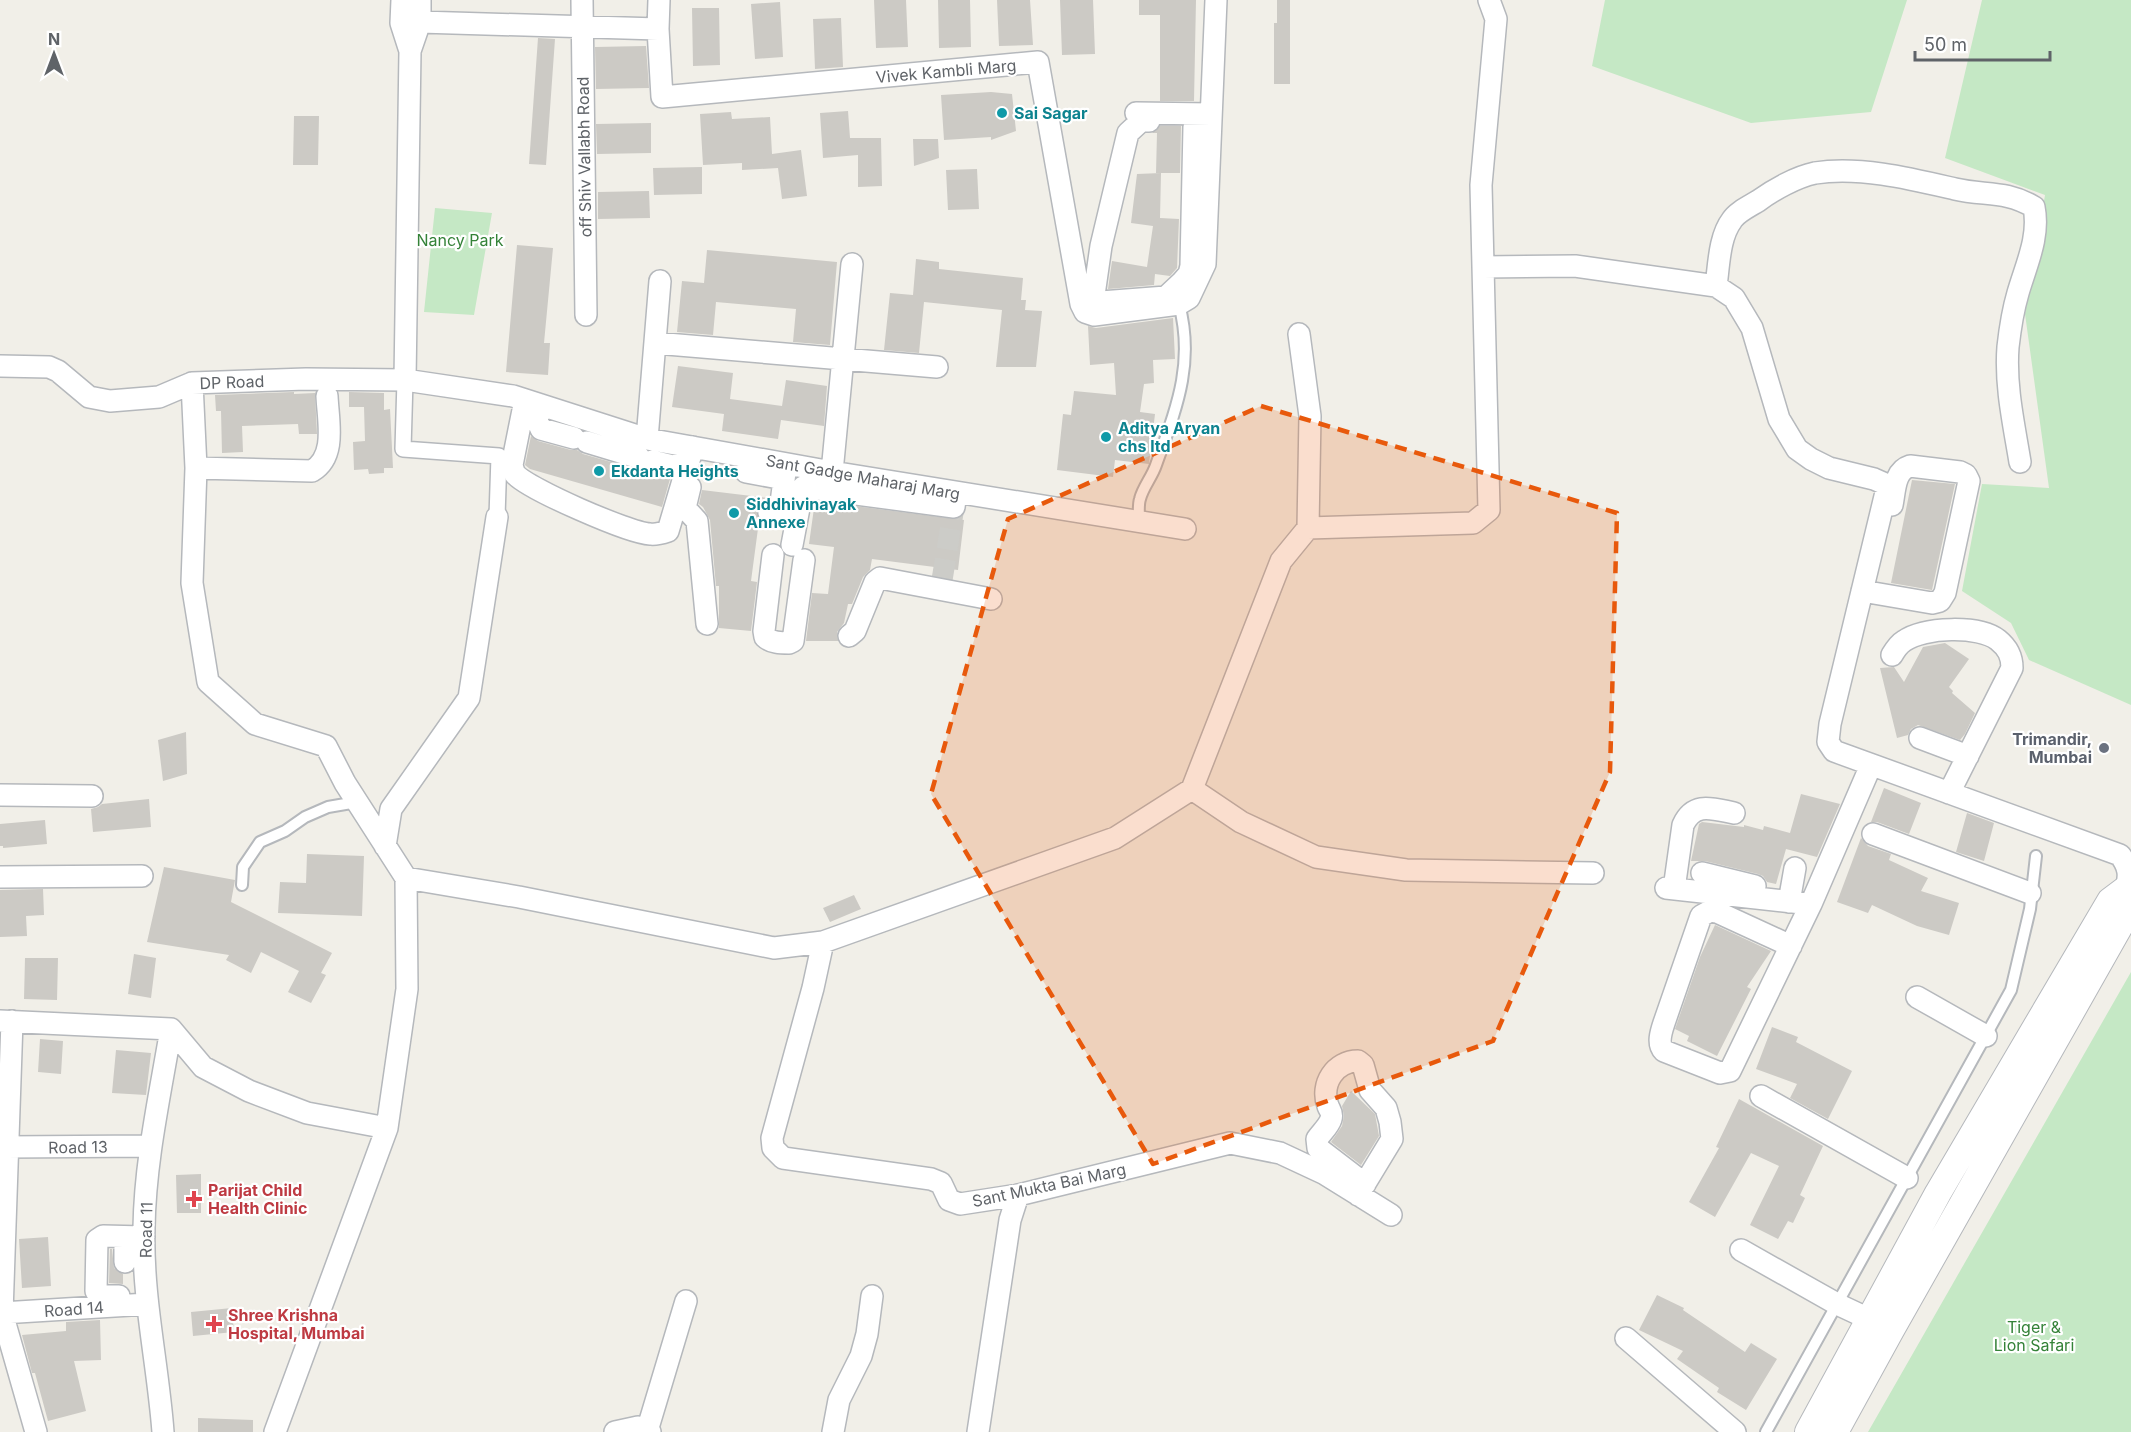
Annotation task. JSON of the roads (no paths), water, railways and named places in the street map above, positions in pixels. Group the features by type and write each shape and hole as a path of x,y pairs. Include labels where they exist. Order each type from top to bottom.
{"street":[{"path":"402,0 401,23 411,51"},
{"path":"385,846 391,809 469,698 497,517 499,456 403,449 411,51 420,22 420,0"},
{"name":"off Shiv Vallabh Road","path":"582,0 586,315"},
{"name":"Vivek Kambli Marg","path":"659,0 658,29 662,97 1038,62 1081,304 1085,312 1094,315 1179,304"},
{"path":"1179,304 1189,298 1205,264 1200,221 1201,170 1211,114 1216,0"},
{"path":"1308,528 1473,524 1489,510 1481,185 1496,19 1489,0"},
{"path":"420,22 658,29"},
{"path":"1200,221 1189,274 1166,297 1101,302 1096,300 1094,295 1101,246 1128,134 1142,117 1211,114"},
{"path":"1194,128 1201,170"},
{"path":"1716,286 1722,242 1732,219 1774,189 1814,174 1858,172 2019,198 2034,207 2036,218 2028,264 2018,291 2008,348 2008,383 2020,462"},
{"path":"831,472 852,264"},
{"path":"1483,267 1575,266 1716,286 1734,298 1752,328 1779,419 1797,449 1810,459 1829,468 1874,479 1883,483 1887,488 1868,592"},
{"path":"646,453 660,281"},
{"path":"406,878 519,897 774,948 823,942 1115,838 1192,789 1281,561 1308,528 1310,416 1299,334"},
{"path":"655,342 937,367"},
{"name":"DP Road","path":"0,366 49,367 58,371 89,397 110,401 159,397 204,386 405,381"},
{"name":"Sant Gadge Maharaj Marg","path":"405,381 513,396 533,402 646,453 696,454 795,473 831,472 1185,529"},
{"path":"202,468 312,471 321,465 326,458 329,445 322,389 266,383"},
{"path":"204,386 202,468 192,583 208,682 255,724 326,746 357,802 406,878 407,989 387,1128 275,1432"},
{"path":"533,402 541,429 580,440 615,440"},
{"path":"533,402 512,465 515,473 556,500 639,532 656,534 668,531 696,454"},
{"path":"696,454 685,508 697,521 707,624"},
{"path":"1835,1432 1938,1192 2110,901 2126,889 2130,875 2120,855 1833,751 1828,741 1830,724 1902,468 1910,466 1960,472 1966,475 1969,481 1945,593 1940,601 1932,603 1868,592"},
{"path":"795,473 954,507 956,493"},
{"path":"769,513 780,510 795,473"},
{"path":"787,557 795,473"},
{"path":"849,636 855,631 877,579 941,585 992,599"},
{"path":"1892,655 1905,640 1938,630 1961,630 1991,636 2009,651 2012,668 1949,793"},
{"path":"1920,738 1968,756"},
{"path":"1791,946 1717,912 1710,911 1701,916 1660,1036 1661,1048 1720,1073 1730,1071 1791,946 1811,904 1871,765"},
{"path":"1192,789 1241,822 1316,857 1406,870 1593,873"},
{"path":"0,795 92,796"},
{"path":"1734,813 1705,808 1694,810 1687,816 1683,825 1670,889 1741,888"},
{"path":"1873,834 2030,893"},
{"path":"1789,902 1795,868"},
{"path":"1702,873 1741,888 1789,902 1811,904"},
{"path":"0,877 142,876"},
{"name":"Sant Mukta Bai Marg","path":"823,942 813,988 772,1138 773,1148 783,1158 931,1179 941,1183 949,1200 960,1204 1018,1195 1230,1143 1280,1153 1362,1189 1391,1215"},
{"path":"1917,997 1986,1035"},
{"path":"36,1432 2,1313 6,1021 171,1029 203,1067 249,1091 307,1113 387,1128"},
{"name":"Road 11","path":"163,1432 147,1304 135,1237 171,1029"},
{"path":"1351,1061 1358,1061 1363,1065 1370,1090 1386,1108 1392,1131 1392,1139 1362,1189 1318,1148 1317,1143 1317,1139 1332,1119 1327,1087 1331,1074 1337,1067 1351,1061"},
{"path":"1761,1096 1906,1179"},
{"name":"Road 13","path":"6,1147 151,1146"},
{"path":"978,1432 1010,1220 1018,1195"},
{"path":"119,1296 99,1296 96,1291 97,1240 102,1236 135,1237 125,1262"},
{"path":"1742,1250 1837,1304 1880,1325"},
{"path":"833,1432 839,1400 861,1356 867,1334 872,1296"},
{"path":"615,1432 638,1427 648,1431 686,1300"},
{"name":"Road 14","path":"2,1313 147,1304"},
{"path":"1808,1432 1880,1325"},
{"path":"1626,1338 1734,1432"}],"lane":[{"path":"1139,522 1139,500 1153,472 1170,427 1185,365 1185,328 1179,304"},
{"path":"242,885 243,867 260,842 328,807 357,802"},
{"path":"1766,1432 2011,990 2030,909 2036,856"}],"tunnel":[{"path":"942,580 954,507"}],"place":[{"name":"Sai Sagar","path":"1002,113"},
{"name":"Aditya Aryan chs ltd","path":"1106,437"},
{"name":"Ekdanta Heights","path":"599,471"},
{"name":"Siddhivinayak Annexe","path":"734,513"},
{"name":"Trimandir, Mumbai","path":"2104,748"},
{"name":"Parijat Child Health Clinic","path":"194,1199"},
{"name":"Shree Krishna Hospital, Mumbai","path":"214,1324"}],"park label":[{"name":"Nancy Park","path":"460,240"},
{"name":"Tiger & Lion Safari","path":"2034,1336"}]}
